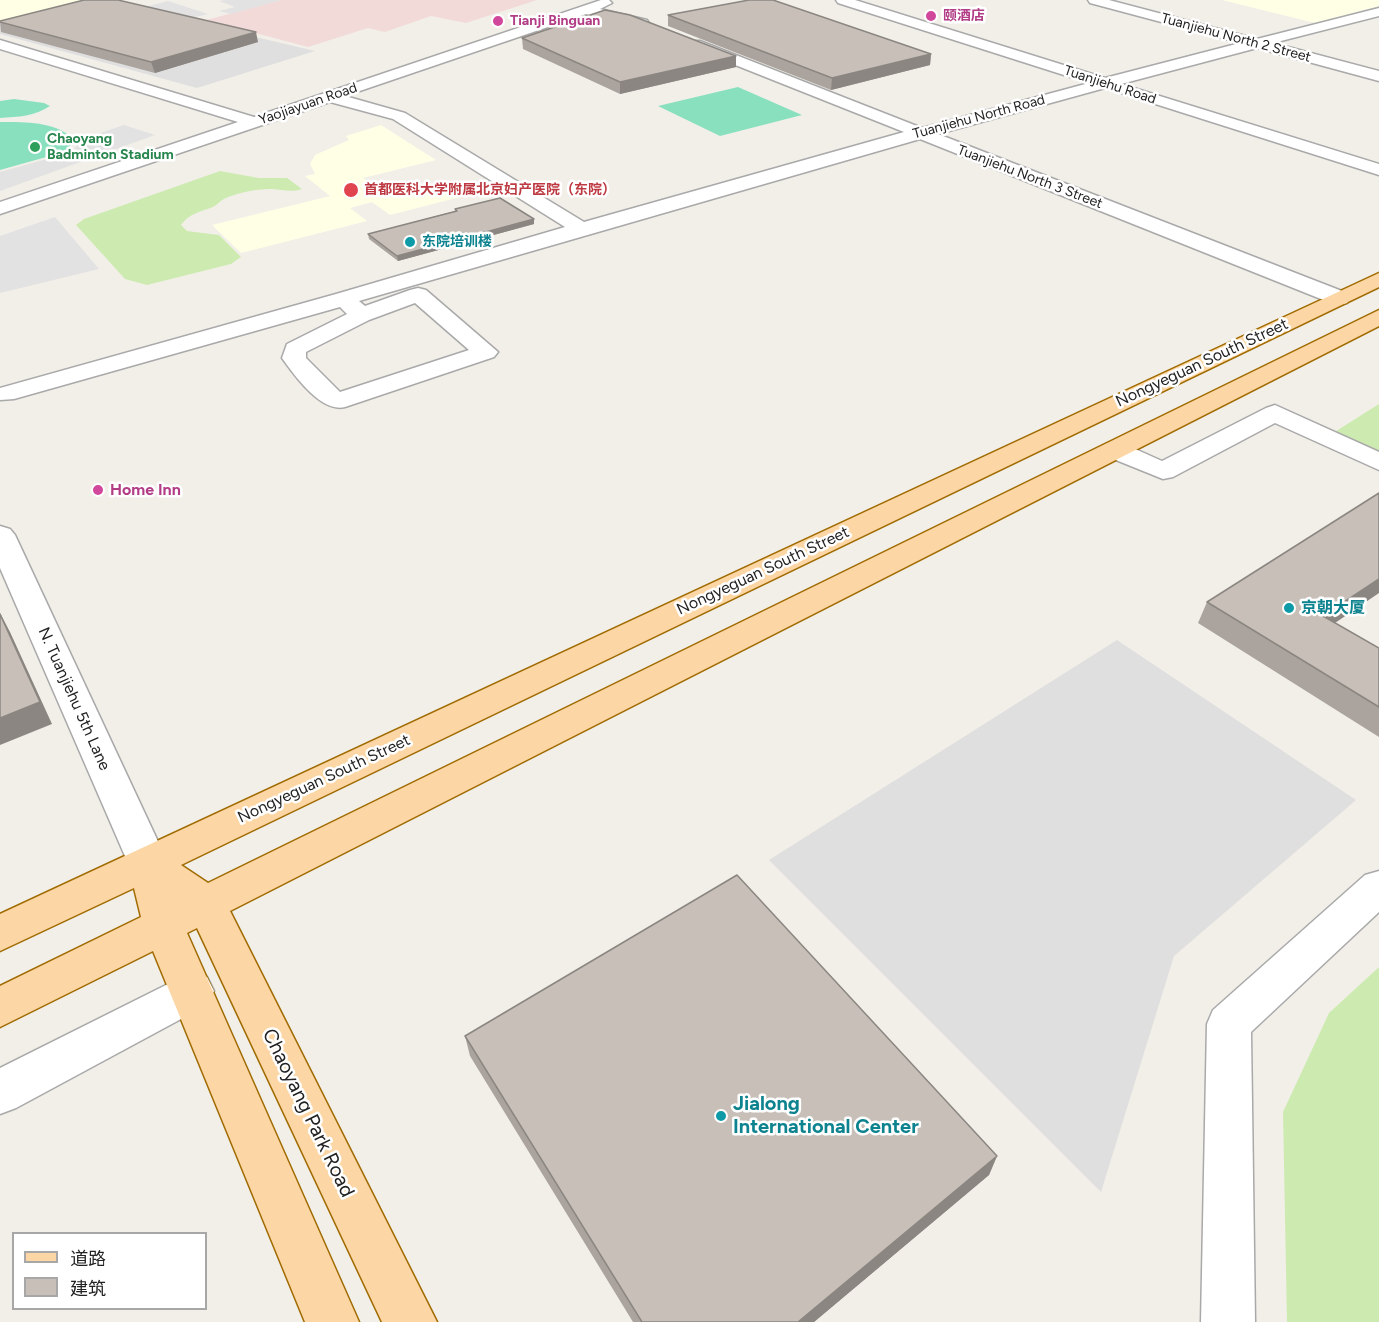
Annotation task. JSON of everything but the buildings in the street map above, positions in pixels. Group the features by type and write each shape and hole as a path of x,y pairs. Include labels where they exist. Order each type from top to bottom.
{"main road":[{"name":"Nongyeguan South Street","path":"0,933 1379,279"},
{"path":"0,1007 1379,317"},
{"path":"148,863 206,904"},
{"path":"148,863 163,925 332,1322"},
{"name":"Chaoyang Park Road","path":"206,904 410,1322"}],"street":[{"name":"Yaojiayuan Road","path":"0,208 616,0"},
{"name":"Tuanjiehu Road","path":"842,0 1379,170"},
{"name":"Tuanjiehu North 2 Street","path":"1094,0 1379,76"},
{"path":"585,10 635,20 657,29"},
{"name":"Tuanjiehu North Road","path":"5,394 344,299 580,228 918,133 1104,82 1379,12"},
{"name":"Tuanjiehu North 3 Street","path":"679,37 1340,298"},
{"path":"0,44 255,122"},
{"path":"330,97 399,116 580,228"},
{"path":"418,295 486,352 336,402 306,374 294,358 296,349 361,315 418,295"},
{"path":"344,299 361,315"},
{"path":"1115,450 1163,471 1275,412 1379,462"},
{"name":"N. Tuanjiehu 5th Lane","path":"0,535 148,863"},
{"path":"1227,1322 1229,1024 1379,887"},
{"path":"0,1092 192,991"}],"shaded area":[{"path":"0,0 84,0 0,22"},
{"path":"281,0 537,0 466,23 431,16 385,32 368,28 308,47 206,20"},
{"path":"281,0 231,14 219,11 235,7 219,1"},
{"path":"1222,0 1379,0 1379,6 1315,23"},
{"path":"168,1 208,14 182,20 137,9"},
{"path":"196,23 315,51 197,88 0,34 0,24"},
{"path":"124,125 155,135 0,191 0,172 72,152 82,139"},
{"name":"首都医科大学附属北京妇产医院（东院）","path":"381,125 436,160 363,178 392,198 452,183 474,197 460,197 390,215 372,202 350,208 367,221 241,253 212,225 330,196 305,176 315,174 310,164 315,155 349,140 346,136"},
{"path":"55,217 99,269 0,293 0,236"},
{"path":"1117,640 1356,800 1174,956 1101,1192 769,860"}],"green space":[{"path":"738,87 802,115 720,136 658,106"},
{"path":"14,99 50,106 32,114 0,118 0,101"},
{"name":"Chaoyang Badminton Stadium","path":"0,122 50,126 68,134 75,141 64,152 0,170"},
{"path":"220,171 259,178 287,178 302,189 290,191 264,189 234,195 184,221 181,225 187,231 219,235 241,257 231,264 147,285 125,279 76,225 84,219"},
{"path":"1379,404 1379,455 1333,433"},
{"path":"1379,967 1379,1322 1287,1322 1283,1112 1329,1013"}],"place":[{"name":"颐酒店","path":"931,16"},
{"name":"Tianji Binguan","path":"498,21"},
{"name":"Chaoyang Badminton Stadium","path":"35,147"},
{"name":"首都医科大学附属北京妇产医院（东院）","path":"351,190"},
{"name":"东院培训楼","path":"410,242"},
{"name":"Home Inn","path":"98,490"},
{"name":"京朝大厦","path":"1289,608"},
{"name":"Jialong International Center","path":"721,1116"}]}
